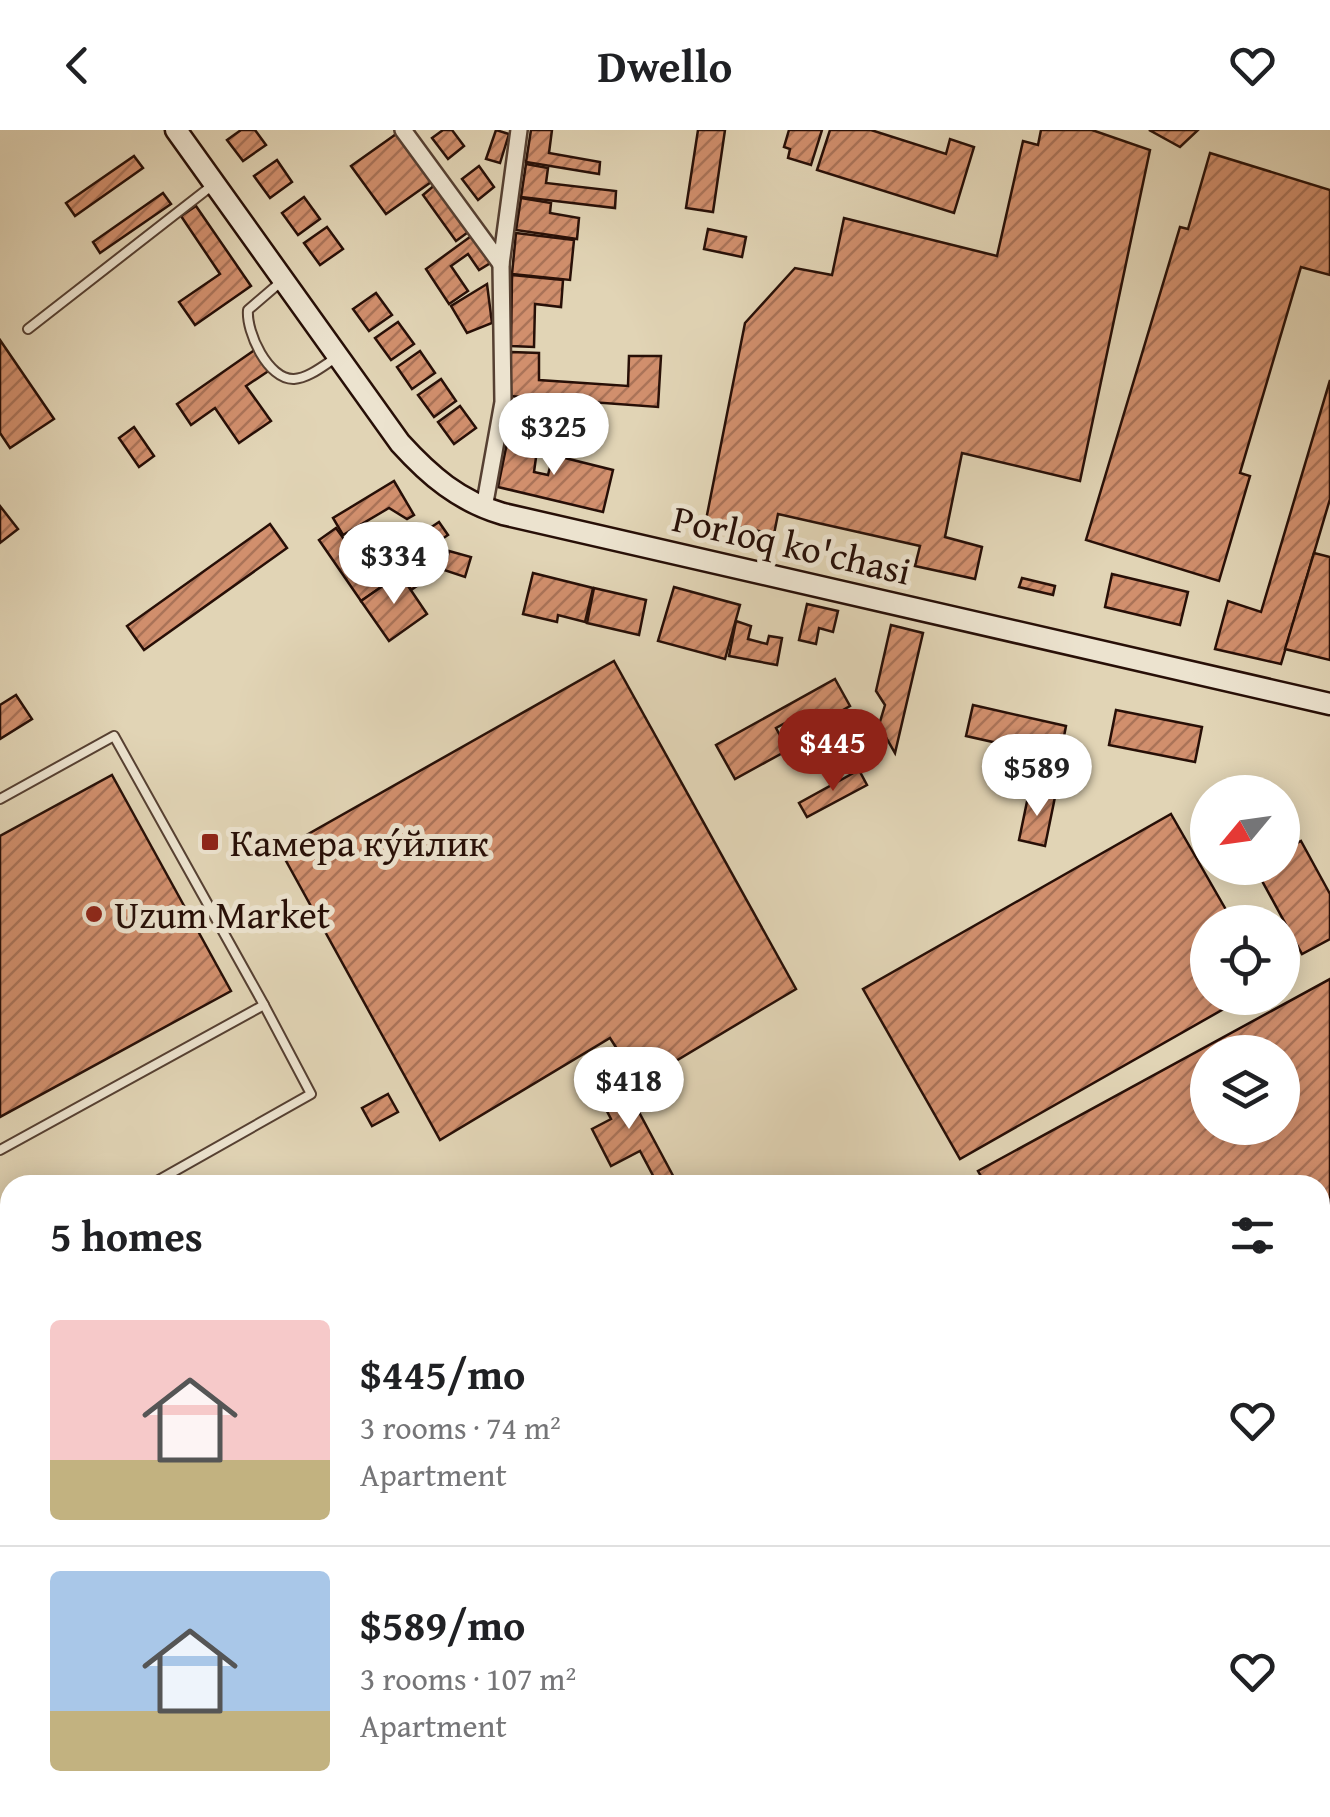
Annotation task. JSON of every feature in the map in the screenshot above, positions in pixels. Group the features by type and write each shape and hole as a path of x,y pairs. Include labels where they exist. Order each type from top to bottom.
{"main road":[{"name":"Porloq ko'chasi","path":"176,130 421,467 457,495 484,508 1330,704"}],"street":[{"path":"403,130 501,264"},
{"path":"484,508 503,402 501,264 519,130"}],"lane":[{"path":"28,329 214,184"},
{"path":"283,280 248,310 249,330 262,352 277,373 292,379 304,377 338,357"},
{"path":"0,798 114,736 311,1094 168,1175"},
{"path":"0,1150 264,1006"}],"building":[{"path":"241,130 255,130 266,145 243,161 227,140"},
{"path":"443,130 452,130 464,146 448,159 432,138"},
{"path":"496,130 509,134 500,163 486,159"},
{"path":"531,130 552,130 549,153 600,162 599,174 526,162"},
{"path":"698,130 725,130 713,212 686,208"},
{"path":"789,130 822,130 811,165 788,158 790,149 784,147"},
{"path":"830,130 871,130 946,154 950,139 974,147 954,213 817,170"},
{"path":"1041,130 1092,130 1150,150 1080,481 962,453 945,537 982,547 975,579 915,566 920,546 778,514 774,534 706,520 745,323 795,268 832,275 844,218 997,256 1023,141 1038,145"},
{"path":"1149,130 1198,130 1180,147"},
{"path":"399,132 434,180 386,214 351,166"},
{"path":"1210,153 1330,190 1330,275 1301,267 1240,473 1250,476 1219,581 1086,540 1180,227 1188,229"},
{"path":"134,156 143,168 75,216 66,203"},
{"path":"277,160 292,182 270,198 254,176"},
{"path":"526,164 548,168 546,183 616,191 615,208 521,197"},
{"path":"479,166 494,187 478,200 462,179"},
{"path":"437,183 471,230 456,241 423,195"},
{"path":"163,193 171,204 100,253 93,242"},
{"path":"304,197 320,219 298,235 282,213"},
{"path":"521,198 551,203 550,213 579,218 577,239 516,230"},
{"path":"196,206 251,286 195,325 179,302 220,274 181,216"},
{"path":"327,227 343,249 320,265 304,243"},
{"path":"708,229 746,237 742,257 704,249"},
{"path":"516,233 574,240 570,280 512,274"},
{"path":"474,234 492,262 479,270 468,254 451,266 468,291 449,304 426,269"},
{"path":"512,275 563,280 561,307 535,304 534,347 511,346"},
{"path":"487,284 492,323 467,333 451,306"},
{"path":"376,293 392,315 369,331 353,309"},
{"path":"398,322 414,344 391,360 375,338"},
{"path":"0,340 54,419 10,448 0,433"},
{"path":"256,349 270,370 246,386 271,421 239,443 215,408 191,425 177,404"},
{"path":"420,351 435,373 412,389 397,367"},
{"path":"511,352 539,353 539,380 628,386 629,356 661,356 658,407 509,396"},
{"path":"441,379 456,401 434,417 418,395"},
{"path":"1330,380 1330,499 1281,664 1215,649 1228,601 1261,612"},
{"path":"460,406 476,428 454,444 438,422"},
{"path":"134,427 154,456 139,467 119,438"},
{"path":"508,438 538,443 534,472 548,475 553,455 613,470 603,512 498,487"},
{"path":"394,481 414,515 407,519 389,508 343,535 333,518"},
{"path":"0,506 18,529 0,543"},
{"path":"439,522 448,535 436,543 427,530"},
{"path":"270,524 287,548 144,650 127,626"},
{"path":"398,527 432,576 411,590 400,574 361,601 319,540 336,528 356,556"},
{"path":"449,551 471,557 465,577 444,570"},
{"path":"1314,553 1330,557 1330,660 1285,649"},
{"path":"533,573 593,588 585,622 558,615 557,622 523,614"},
{"path":"400,574 427,614 389,641 361,601"},
{"path":"1112,574 1188,592 1180,625 1105,607"},
{"path":"1022,578 1055,586 1053,595 1019,587"},
{"path":"674,587 740,605 725,659 658,641"},
{"path":"594,588 646,600 639,635 587,623"},
{"path":"807,604 838,611 833,632 819,628 816,644 799,640"},
{"path":"736,621 751,626 748,639 767,644 769,636 782,638 777,665 729,656"},
{"path":"891,625 923,633 895,753 879,725 885,705 876,691"},
{"path":"614,661 796,989 639,1083 610,1038 440,1140 280,850"},
{"path":"835,679 850,706 797,736 789,721 776,728 788,750 735,779 716,745"},
{"path":"16,695 32,719 0,739 0,705"},
{"path":"973,705 1066,726 1060,757 966,736"},
{"path":"1116,710 1202,727 1195,762 1109,745"},
{"path":"859,770 867,785 807,817 799,803"},
{"name":"Uzum Market","path":"112,775 231,991 0,1117 0,836"},
{"path":"1029,792 1055,797 1045,846 1019,840"},
{"path":"1171,814 1190,847 1190,885 1212,885 1223,905 1190,905 1190,1015 1213,1015 960,1159 863,989"},
{"path":"1300,842 1330,894 1330,939 1302,954 1300,905 1275,905 1264,885 1300,885"},
{"path":"1330,979 1330,1175 980,1175 978,1171 1190,1055 1190,1145 1300,1145 1300,1035 1227,1035 1264,1015 1300,1015 1300,995"},
{"path":"617,1071 673,1175 653,1175 640,1151 611,1166 592,1129 611,1119 600,1098 610,1092 602,1079"},
{"path":"388,1094 398,1112 372,1126 362,1108"}],"place":[{"name":"Камера ку́йлик","path":"210,842"},
{"name":"Uzum Market","path":"94,914"}]}
